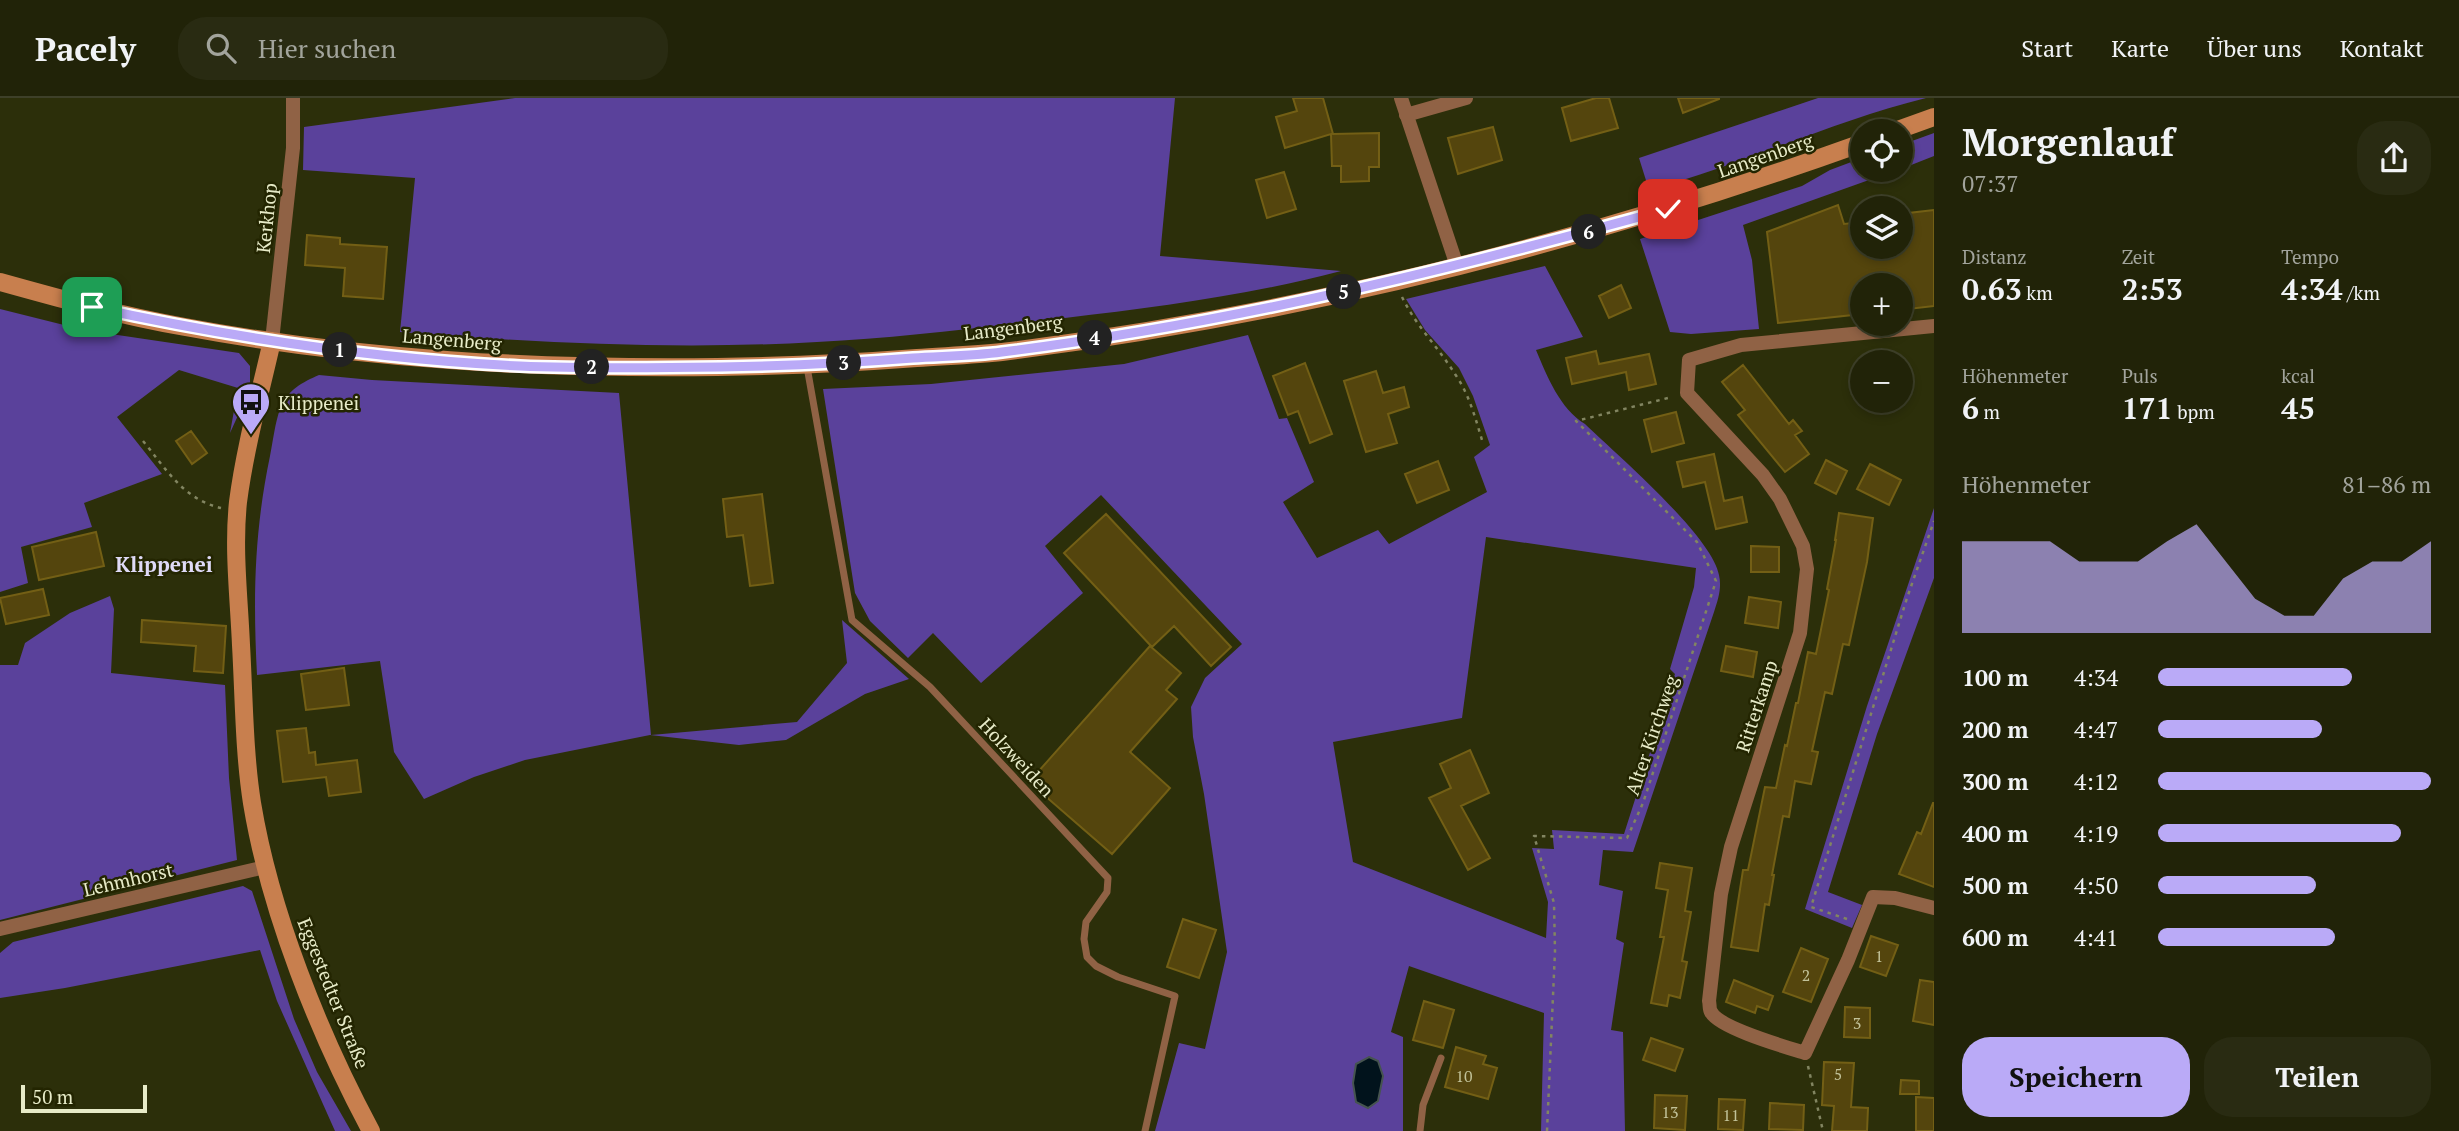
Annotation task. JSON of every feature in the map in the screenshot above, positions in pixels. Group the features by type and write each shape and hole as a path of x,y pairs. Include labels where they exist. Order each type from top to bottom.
{"main road":[{"path":"1913,121 1934,117"},
{"name":"Langenberg","path":"0,282 183,327 272,341 451,361 523,366 626,368 807,366 999,352 1209,320 1457,267 1668,209 1850,140"},
{"path":"265,866 252,801 246,741 236,551 238,511 272,341"},
{"name":"Eggestedter Straße","path":"265,866 307,989 337,1063 371,1131"}],"street":[{"name":"Kerkhop","path":"272,341 293,148 293,98"},
{"path":"1401,98 1457,267"},
{"path":"1406,115 1466,98"},
{"path":"1687,393 1689,360 1741,345 1934,326"},
{"name":"Ritterkamp","path":"1687,393 1763,475 1780,499 1803,546 1807,569 1800,633 1731,847 1721,894 1709,1001 1711,1013 1721,1022 1805,1053"},
{"name":"Lehmhorst","path":"0,929 265,866"},
{"path":"1805,1053 1873,897 1895,898 1934,908"}],"lane":[{"name":"Holzweiden","path":"807,366 852,620 930,687 1108,878 1107,892 1086,922 1084,939 1087,957 1096,966 1118,977 1175,996 1144,1131"},
{"path":"1420,1131 1423,1105 1441,1058"}],"path":[{"path":"1394,282 1412,319 1456,374 1468,396 1482,440"},
{"name":"Alter Kirchweg","path":"1547,1131 1555,951 1554,903 1534,836 1627,838 1643,803 1716,581 1697,542 1576,421 1687,393"},
{"path":"143,441 185,492 204,504 238,511"},
{"path":"1863,925 1811,906 1894,637 1934,521"},
{"path":"1805,1053 1824,1131"}],"shaded area":[{"path":"515,98 1175,98 1160,256 1341,271 1238,294 1169,305 848,340 660,345 556,342 400,332 415,178 303,170 304,127"},
{"path":"1818,98 1926,98 1850,119 1719,168 1649,190 1639,158"},
{"path":"1934,133 1934,156 1913,164 1913,141"},
{"path":"1850,162 1850,182 1863,182 1743,225 1752,260 1759,329 1691,334 1670,332 1640,239 1802,186"},
{"path":"1545,266 1583,337 1536,350 1555,391 1576,418 1682,518 1713,559 1719,575 1717,603 1633,852 1603,850 1599,885 1623,891 1616,939 1624,943 1611,1030 1623,1032 1625,1131 1541,1131 1544,1013 1409,966 1391,1032 1403,1037 1403,1131 1155,1131 1179,1043 1205,1049 1227,952 1193,737 1191,707 1205,678 1242,644 1101,495 1045,546 1083,593 981,683 933,633 908,658 870,621 855,593 823,389 931,384 1124,364 1248,335 1279,419 1287,418 1314,482 1283,502 1317,558 1378,530 1389,544 1487,492 1474,457 1490,445 1473,396 1459,368 1425,330 1406,299","holes":["1486,537 1696,568 1694,587 1670,669 1675,674 1624,834 1552,830 1554,849 1532,848 1548,902 1546,938 1353,862 1333,742 1462,718"]},
{"path":"0,309 84,330 239,353 250,366 250,389 230,433 238,388 179,370 117,417 162,474 84,503 92,527 21,547 28,583 0,592"},
{"path":"319,375 619,393 651,735 797,722 847,663 842,620 909,679 865,694 786,740 739,745 650,735 525,760 474,777 424,799 394,752 380,661 257,675 255,592 258,539 275,426 283,402 291,392"},
{"path":"1934,508 1934,578 1877,734 1828,892 1862,905 1852,928 1805,909 1867,706"},
{"path":"110,596 114,609 111,673 225,685 229,778 237,860 0,920 0,665 18,665 25,643 70,613"},
{"path":"243,886 252,891 294,1019 317,1072 351,1131 335,1131 277,1001 260,950 0,998 0,953 13,942"}],"water":[{"path":"1369,1057 1378,1061 1383,1076 1378,1101 1368,1108 1356,1102 1353,1083 1356,1064"}],"building":[{"path":"1293,98 1323,98 1333,134 1379,133 1379,167 1369,167 1369,181 1341,182 1341,166 1332,166 1331,134 1285,148 1276,117 1297,111"},
{"path":"1596,98 1609,98 1618,128 1571,141 1562,108"},
{"path":"1678,98 1719,98 1719,99 1683,113"},
{"path":"1493,127 1502,160 1458,174 1448,138"},
{"path":"1284,172 1296,209 1267,218 1256,180"},
{"path":"1838,205 1844,224 1850,223 1850,259 1913,259 1913,212 1934,210 1934,306 1913,308 1913,273 1850,273 1850,315 1778,323 1767,232"},
{"path":"307,235 340,238 340,244 387,247 383,299 343,296 345,268 305,265"},
{"path":"1621,285 1631,308 1609,318 1599,296"},
{"path":"1596,351 1599,364 1649,354 1656,384 1629,390 1626,372 1572,384 1566,358"},
{"path":"1305,363 1332,434 1310,443 1298,411 1288,415 1273,376"},
{"path":"1743,365 1789,424 1793,420 1802,431 1795,435 1809,454 1785,472 1738,415 1745,410 1722,382"},
{"path":"1376,371 1383,393 1404,387 1409,407 1388,414 1397,443 1366,452 1344,381"},
{"path":"1676,412 1684,443 1652,452 1644,420"},
{"path":"191,431 207,453 192,464 176,441"},
{"path":"1714,454 1724,501 1742,497 1747,522 1716,529 1705,482 1683,487 1677,462"},
{"path":"1826,460 1847,471 1836,494 1815,483"},
{"path":"1438,461 1449,490 1417,503 1405,474"},
{"path":"1870,464 1901,480 1889,505 1857,489"},
{"path":"762,494 773,583 750,586 743,535 727,537 723,499"},
{"path":"1839,513 1873,518 1867,562 1849,645 1843,644 1832,694 1825,692 1812,751 1818,752 1811,784 1795,781 1789,817 1783,816 1769,905 1765,904 1758,951 1731,947 1743,870 1748,870 1765,787 1776,788 1808,652 1816,654 1829,590 1827,589"},
{"path":"1106,514 1231,647 1211,666 1174,626 1152,647 1064,553"},
{"path":"96,532 104,566 39,580 32,547"},
{"path":"1751,546 1779,547 1779,572 1751,572"},
{"path":"43,589 49,615 6,624 0,598"},
{"path":"1749,597 1781,602 1778,628 1745,623"},
{"path":"142,620 226,626 223,673 194,671 196,646 141,642"},
{"path":"1150,646 1181,673 1166,690 1177,699 1130,752 1170,788 1112,854 1029,782"},
{"path":"1726,646 1757,652 1753,677 1721,671"},
{"path":"344,668 349,705 306,710 301,674"},
{"path":"306,728 309,753 315,752 316,765 357,760 361,792 329,796 326,777 283,782 277,731"},
{"path":"1470,750 1489,793 1461,806 1490,858 1468,870 1429,798 1451,788 1440,764"},
{"path":"1933,803 1934,887 1899,874 1917,832 1921,834"},
{"path":"1660,863 1692,868 1685,911 1691,912 1682,961 1687,962 1680,998 1669,995 1667,1006 1651,1003 1664,937 1660,937 1668,890 1656,888"},
{"path":"1183,919 1216,930 1199,978 1167,967"},
{"path":"1871,936 1898,945 1886,976 1860,967"},
{"path":"1801,948 1828,959 1811,1002 1783,992"},
{"path":"1734,980 1773,996 1768,1010 1757,1006 1755,1013 1726,1002"},
{"path":"1920,980 1934,982 1934,1025 1913,1021"},
{"path":"1424,1001 1454,1010 1443,1048 1413,1040"},
{"path":"1845,1007 1870,1008 1870,1038 1844,1037"},
{"path":"1651,1038 1683,1049 1675,1071 1643,1060"},
{"path":"1456,1047 1486,1056 1483,1064 1497,1068 1488,1099 1445,1087"},
{"path":"1824,1062 1854,1063 1851,1107 1868,1108 1867,1131 1832,1131 1834,1106 1822,1105"},
{"path":"1901,1080 1919,1081 1919,1094 1900,1094"},
{"path":"1655,1095 1687,1096 1685,1130 1654,1128"},
{"path":"1916,1097 1934,1098 1934,1131 1916,1131"},
{"path":"1719,1099 1745,1100 1743,1130 1718,1129"},
{"path":"1770,1103 1804,1105 1803,1130 1769,1129"}],"place":[{"name":"Klippenei","path":"251,436"}],"district":[{"name":"Klippenei","path":"164,564"}],"route":[{"path":"92,307 183,327 272,341 451,361 523,366 626,368 807,366 999,352 1209,320 1394,282 1527,249 1668,209"}]}
